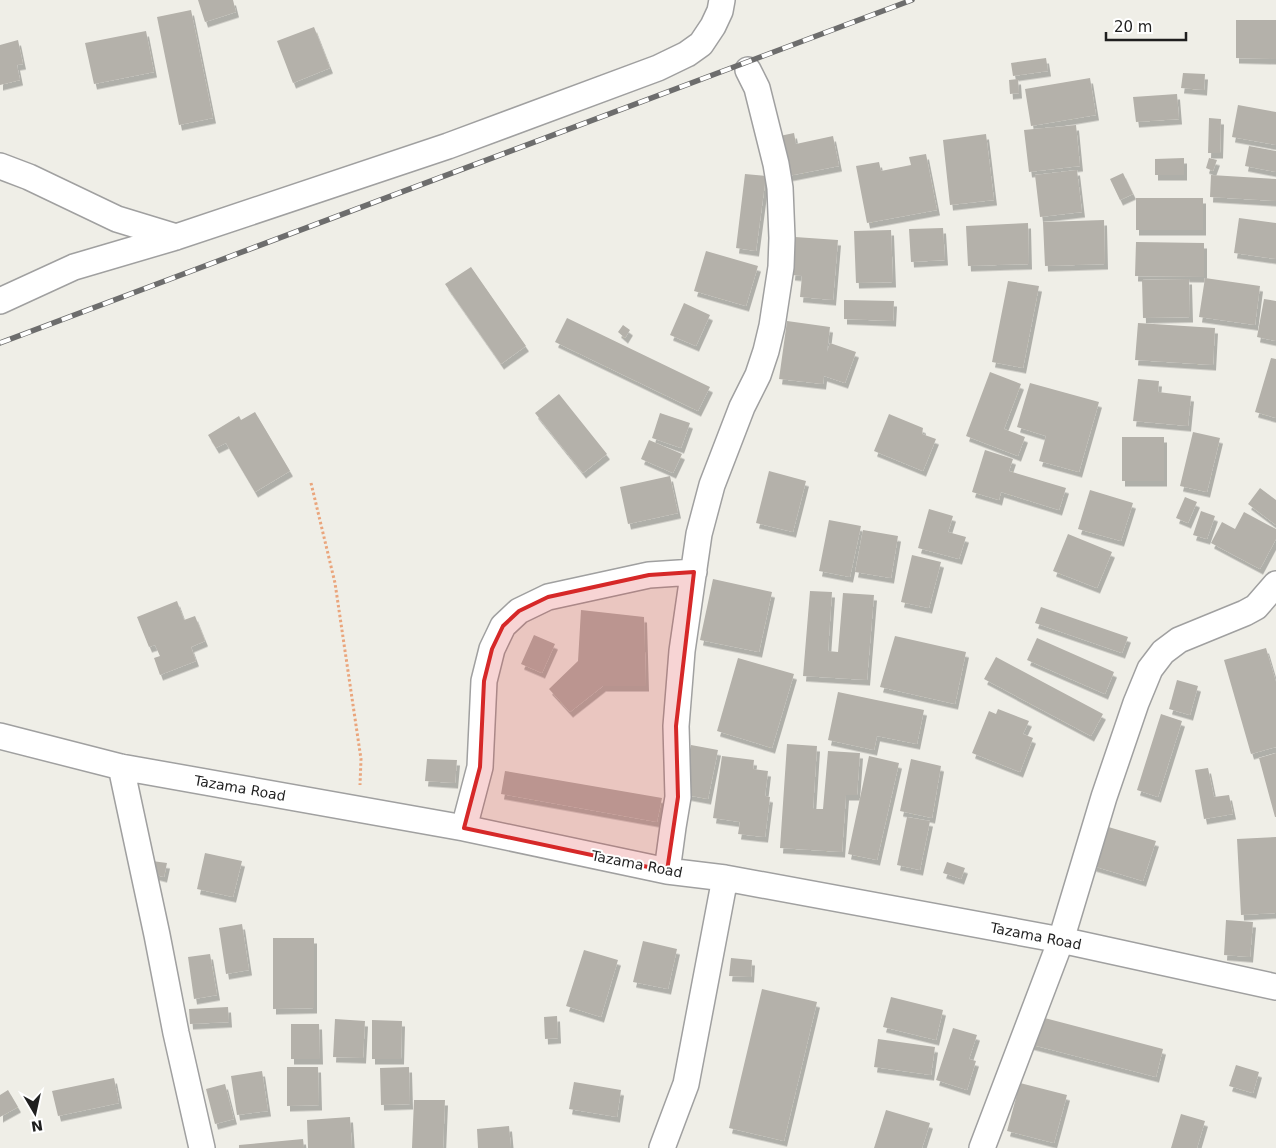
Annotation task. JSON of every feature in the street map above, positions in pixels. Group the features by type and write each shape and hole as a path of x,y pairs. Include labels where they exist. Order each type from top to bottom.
{"street":[{"path":"0,302 74,267 176,238 448,146 658,68 687,54 701,44 717,18 722,0"},
{"path":"668,872 678,797 676,726 682,651 699,534 712,485 742,407 758,375 766,351 772,326 781,267 780,188 776,164 757,88 748,70"},
{"path":"0,166 117,219 176,238"},
{"path":"464,828 480,767 484,681 492,649 503,626 519,611 548,597 649,575 694,572"},
{"path":"982,1148 1062,940 1104,798 1136,703 1150,669 1163,652 1179,640 1246,613 1256,607 1276,584"},
{"name":"Tazama Road","path":"0,736 120,767 464,828 668,872 725,878 1062,940 1276,987"},
{"path":"120,767 202,1148"},
{"path":"662,1148 686,1084 725,878"}],"path":[{"path":"311,483 337,593 361,759 359,810"}],"highlighted area":[{"path":"694,572 676,726 678,797 667,871 464,828 480,767 484,681 492,649 503,626 519,611 548,597 649,575"}],"building":[{"path":"198,0 233,0 236,12 205,22"},
{"path":"191,10 213,118 179,125 157,17"},
{"path":"1236,20 1276,20 1276,59 1236,58"},
{"path":"314,27 330,68 293,83 277,41"},
{"path":"146,31 154,72 94,84 85,43"},
{"path":"18,40 23,64 17,65 20,80 0,85 0,45"},
{"path":"1046,58 1048,71 1013,76 1011,63"},
{"path":"1183,73 1205,74 1204,90 1181,88"},
{"path":"1090,78 1096,115 1031,126 1025,89"},
{"path":"1018,79 1019,93 1010,94 1009,80"},
{"path":"1177,94 1179,119 1136,122 1133,97"},
{"path":"1238,105 1276,112 1276,145 1232,137"},
{"path":"1209,118 1221,119 1220,153 1208,153"},
{"path":"1076,125 1080,166 1029,172 1024,130"},
{"path":"794,133 796,144 833,136 839,166 783,177 775,137"},
{"path":"986,134 994,200 950,205 943,140"},
{"path":"1249,146 1276,151 1276,172 1245,166"},
{"path":"926,154 937,210 867,223 856,166 879,162 881,171 911,165 909,157"},
{"path":"1184,158 1184,175 1155,175 1155,159"},
{"path":"1209,158 1217,160 1213,171 1206,168"},
{"path":"1077,170 1082,212 1040,217 1035,175"},
{"path":"1123,173 1133,194 1120,200 1110,179"},
{"path":"745,174 766,176 756,251 736,248"},
{"path":"1211,175 1276,179 1276,201 1210,197"},
{"path":"1136,198 1203,198 1203,230 1136,230"},
{"path":"1239,218 1276,223 1276,259 1234,253"},
{"path":"1104,220 1105,264 1045,266 1043,222"},
{"path":"1028,223 1029,264 968,266 966,226"},
{"path":"943,228 945,260 911,262 909,229"},
{"path":"891,230 893,282 856,283 854,231"},
{"path":"795,237 838,240 833,300 800,297 802,276 792,275"},
{"path":"1136,242 1204,243 1204,277 1135,276"},
{"path":"706,251 758,266 746,306 694,291"},
{"path":"471,267 526,346 501,364 445,284"},
{"path":"1205,278 1260,286 1255,325 1199,317"},
{"path":"1189,279 1190,317 1143,318 1142,280"},
{"path":"1008,281 1039,286 1023,368 992,362"},
{"path":"1264,299 1276,301 1276,341 1257,337"},
{"path":"844,300 894,301 893,321 844,319"},
{"path":"684,303 710,315 696,346 670,335"},
{"path":"567,318 710,387 698,411 555,342"},
{"path":"787,321 830,327 827,352 830,343 856,352 845,383 824,376 823,384 779,379"},
{"path":"1138,323 1215,328 1213,365 1135,360"},
{"path":"623,325 630,330 625,338 618,332"},
{"path":"1271,358 1276,359 1276,418 1255,412"},
{"path":"990,372 1021,384 1004,429 1025,437 1018,456 966,436"},
{"path":"1138,379 1159,381 1158,392 1191,396 1188,426 1133,421"},
{"path":"1030,383 1099,402 1079,472 1039,461 1046,436 1017,427"},
{"path":"559,394 607,454 583,473 535,413"},
{"path":"255,412 290,471 255,492 226,443 216,448 208,435 239,416 241,420"},
{"path":"660,413 690,423 681,448 652,438"},
{"path":"889,414 923,428 922,434 936,439 923,471 874,451"},
{"path":"1193,432 1220,438 1207,492 1180,486"},
{"path":"1122,437 1164,437 1164,481 1122,481"},
{"path":"649,440 682,454 673,473 641,459"},
{"path":"985,450 1013,459 1009,471 1066,488 1059,510 1001,492 999,500 972,492"},
{"path":"769,471 806,481 793,532 756,523"},
{"path":"670,476 678,513 628,524 620,487"},
{"path":"1260,488 1276,500 1276,525 1248,504"},
{"path":"1090,490 1133,503 1121,541 1078,529"},
{"path":"1185,497 1197,502 1188,523 1176,518"},
{"path":"929,509 953,516 948,532 966,537 959,559 918,548"},
{"path":"1201,511 1215,516 1207,539 1193,535"},
{"path":"1244,512 1276,529 1276,539 1260,569 1211,543 1222,522 1235,529"},
{"path":"829,520 861,526 850,577 819,571"},
{"path":"863,530 898,536 891,578 855,572"},
{"path":"1068,534 1112,552 1097,588 1053,571"},
{"path":"912,555 941,562 929,608 901,602"},
{"path":"713,579 772,592 759,652 700,640"},
{"path":"810,591 832,592 828,651 838,652 843,593 874,595 867,680 803,676"},
{"path":"177,601 184,620 195,616 205,641 191,647 196,661 160,675 154,658 160,656 155,645 149,647 137,617"},
{"path":"1041,607 1128,637 1122,653 1035,623"},
{"path":"581,610 644,617 646,686 603,686 570,712 549,689 578,661"},
{"path":"534,635 555,644 542,673 521,664"},
{"path":"895,636 966,652 955,704 880,687"},
{"path":"1037,638 1114,672 1105,694 1027,660"},
{"path":"1266,648 1276,682 1276,747 1251,754 1224,660"},
{"path":"996,657 1103,714 1091,736 984,679"},
{"path":"738,658 794,674 772,748 717,731"},
{"path":"1177,680 1198,686 1190,715 1169,709"},
{"path":"838,692 924,710 917,744 877,736 874,750 828,740"},
{"path":"998,709 1029,721 1023,734 1033,738 1020,772 972,753 989,711 996,714"},
{"path":"1161,714 1182,721 1158,797 1137,790"},
{"path":"787,744 817,746 813,809 823,809 828,751 860,753 857,795 846,795 842,852 780,848"},
{"path":"691,745 718,750 708,799 681,794"},
{"path":"1276,753 1276,817 1275,817 1259,758"},
{"path":"722,756 754,760 753,769 768,771 765,796 770,797 765,837 738,834 740,822 713,818"},
{"path":"869,756 899,763 877,860 848,854"},
{"path":"427,759 457,760 455,783 425,781"},
{"path":"911,759 941,766 932,818 900,811"},
{"path":"1208,768 1214,797 1229,795 1233,814 1204,819 1195,770"},
{"path":"505,771 662,798 657,822 501,794"},
{"path":"907,817 930,821 920,870 897,865"},
{"path":"1105,826 1156,841 1143,881 1093,866"},
{"path":"1276,837 1276,913 1241,915 1237,839"},
{"path":"205,853 242,861 233,897 197,889"},
{"path":"152,861 167,863 164,877 149,873"},
{"path":"947,862 965,868 961,879 943,873"},
{"path":"1226,920 1253,922 1250,957 1224,955"},
{"path":"242,924 249,970 226,974 219,928"},
{"path":"273,938 314,938 314,1008 273,1009"},
{"path":"643,941 677,949 668,989 633,982"},
{"path":"584,950 618,960 601,1017 566,1006"},
{"path":"210,954 217,995 194,999 188,957"},
{"path":"731,958 752,960 751,977 729,976"},
{"path":"762,989 817,1002 784,1141 729,1128"},
{"path":"891,997 943,1010 936,1040 883,1027"},
{"path":"228,1007 229,1022 190,1024 189,1009"},
{"path":"557,1016 558,1038 545,1039 544,1017"},
{"path":"1037,1016 1163,1049 1156,1077 1029,1044"},
{"path":"335,1019 365,1021 363,1058 333,1057"},
{"path":"372,1020 402,1021 401,1059 372,1059"},
{"path":"291,1024 319,1024 320,1059 291,1059"},
{"path":"953,1028 977,1035 969,1059 976,1061 967,1090 936,1080"},
{"path":"878,1039 935,1047 931,1075 874,1067"},
{"path":"1236,1065 1259,1072 1253,1093 1229,1086"},
{"path":"287,1067 318,1067 319,1105 287,1106"},
{"path":"409,1067 410,1104 381,1105 380,1068"},
{"path":"262,1071 268,1111 237,1115 231,1076"},
{"path":"114,1078 119,1103 58,1116 52,1091"},
{"path":"574,1082 621,1090 617,1117 569,1109"},
{"path":"1020,1083 1067,1095 1054,1143 1007,1131"},
{"path":"225,1084 234,1119 215,1124 206,1089"},
{"path":"8,1090 18,1107 0,1117 0,1095"},
{"path":"414,1100 445,1100 443,1148 412,1148"},
{"path":"886,1110 930,1123 922,1148 874,1148"},
{"path":"1181,1114 1205,1121 1197,1148 1171,1148"},
{"path":"350,1117 352,1148 308,1148 307,1120"},
{"path":"509,1126 511,1148 478,1148 477,1129"},
{"path":"303,1139 304,1148 239,1148 239,1145"}],"railway":[{"path":"0,343 912,0"}]}
